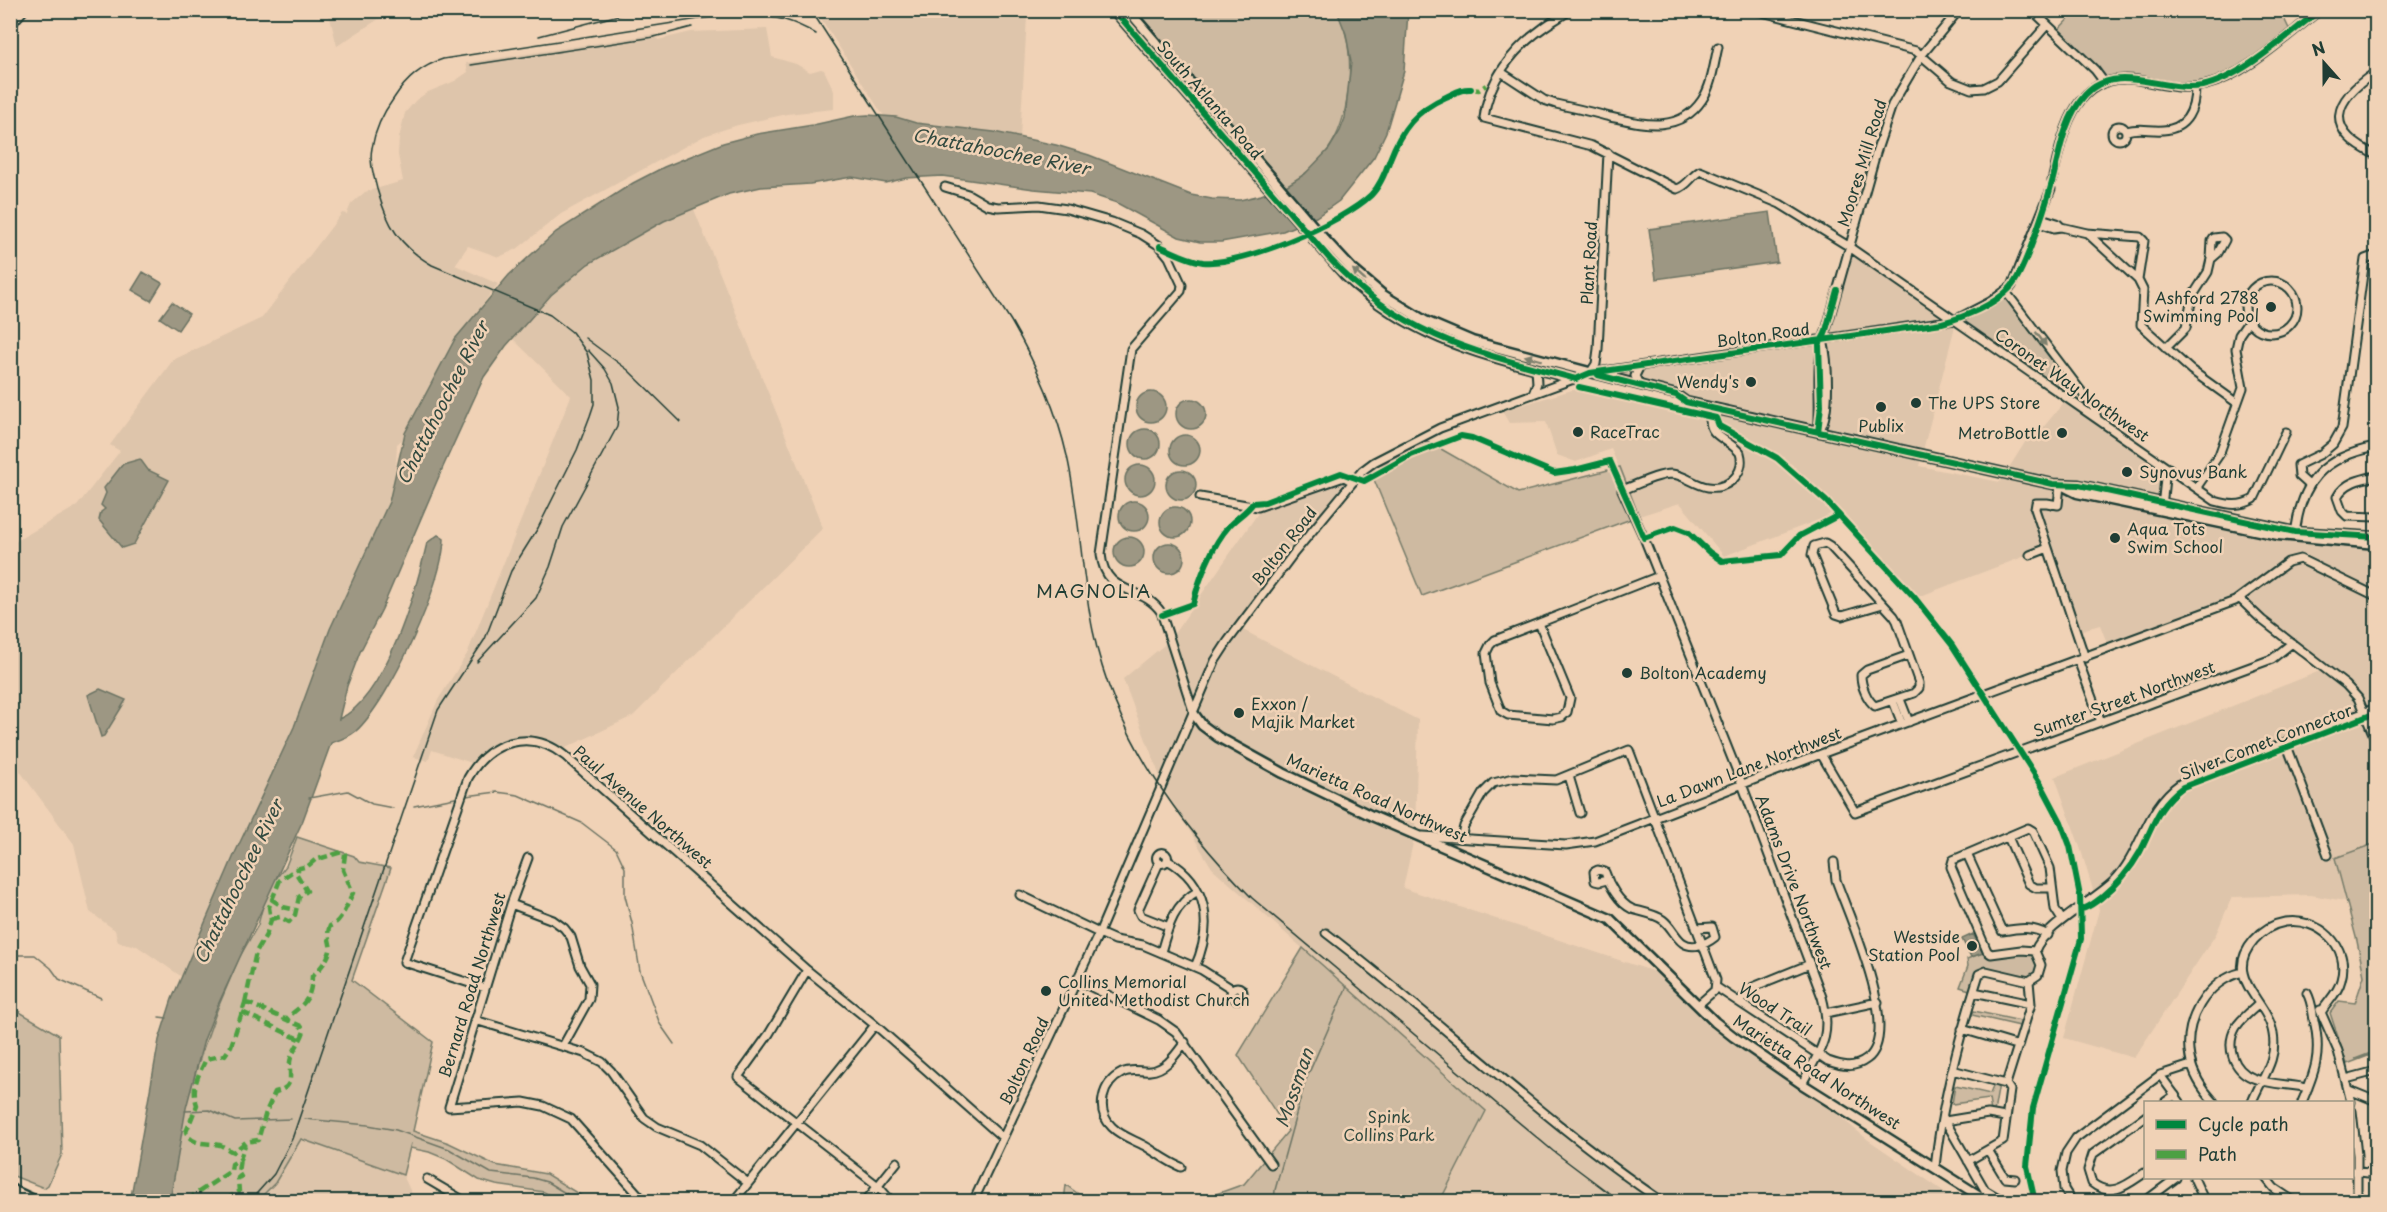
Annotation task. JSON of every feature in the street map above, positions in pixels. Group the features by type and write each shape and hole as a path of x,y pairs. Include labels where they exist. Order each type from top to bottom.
{"main road":[{"name":"South Atlanta Road","path":"1114,10 1296,207 1320,241"},
{"name":"South Atlanta Road","path":"1128,10 1286,208 1320,241"},
{"path":"1320,241 1370,285 1425,321 1472,341 1676,395 1686,402 1711,408 2060,485 2079,485 2162,507 2295,535 2376,544"},
{"path":"1320,241 1345,275 1383,306 1410,324 1449,343 1536,369 1674,404 1686,402"},
{"path":"2295,535 2376,537"},
{"name":"Marietta Road Northwest","path":"1194,714 1202,725 1215,735 1275,769 1372,816 1610,918 1698,1005 1734,1037 1802,1084 1989,1202"},
{"path":"10,1189 38,1202"}],"street":[{"path":"10,26 24,10"},
{"name":"Coronet Way Northwest","path":"1570,10 1520,46 1492,85 1484,118 1592,146 1677,189 1684,187 1700,171 1780,204 1849,247 2215,501 2225,504 2245,504 2254,499 2286,432"},
{"path":"1603,10 1608,10"},
{"path":"1754,10 1916,51 1956,85 1971,89 1984,88 2002,78 2047,25"},
{"name":"Moores Mill Road","path":"1818,432 1825,422 1823,340 1876,153 1892,105 1921,56 1959,10"},
{"path":"2032,10 2095,70 2104,82"},
{"path":"2097,418 2094,408 2006,292 2016,279 2040,221 2071,115 2086,93 2104,82 2126,78 2175,87 2195,87 2217,81 2242,68 2320,10"},
{"path":"1501,72 1550,102 1656,126 1678,121 1687,116 1702,100 1708,87 1718,47"},
{"path":"2376,72 2345,98 2340,117 2347,136 2376,155"},
{"path":"2126,131 2142,128 2165,130 2179,126 2193,110 2195,87"},
{"name":"Plant Road","path":"1590,373 1596,364 1598,349 1608,153"},
{"name":"Marietta Road Northwest","path":"945,187 968,194 987,205 998,207 1039,205 1112,222 1141,234 1160,246 1169,257 1182,285 1181,291 1131,349 1101,554 1106,575 1115,584 1150,599 1161,612 1194,714"},
{"path":"2040,221 2057,223 2061,227 2087,233 2140,237 2144,241 2138,280"},
{"path":"2087,233 2138,280 2143,290 2141,324 2166,348 2237,403"},
{"path":"2309,485 2299,476 2298,465 2321,454 2333,444 2342,428 2365,259 2376,255"},
{"path":"2166,348 2186,328 2192,297 2208,272 2211,259"},
{"path":"2277,281 2287,286 2294,294 2297,303 2296,313 2292,322 2284,329 2275,333 2265,333 2248,322 2244,312 2245,301 2249,291 2257,284 2277,281"},
{"name":"Bolton Road","path":"973,1202 1099,933 1215,661 1227,641 1299,546 1353,482 1374,462 1440,428 1590,373 1955,320 1983,307 2006,292"},
{"path":"2197,487 2219,455 2243,388 2236,350 2239,335 2248,322"},
{"path":"1640,366 1635,376 1640,386"},
{"path":"1533,394 1537,383 1536,369"},
{"name":"Adams Drive Northwest","path":"1711,408 1709,426 1712,431 1740,453 1742,468 1736,478 1724,485 1709,487 1682,476 1665,475 1623,493 1659,576 1742,784 1810,964 1826,1013 1827,1032 1802,1084"},
{"path":"2295,535 2299,507 2309,485 2319,472 2339,458 2376,447"},
{"path":"2162,507 2165,478 2169,468"},
{"path":"2376,476 2354,481 2339,492 2337,497 2346,516 2376,517"},
{"path":"1200,497 1258,507 1344,477 1353,482"},
{"path":"2060,485 2058,506 2040,502 2034,506 2101,722"},
{"path":"1883,604 1842,616 1833,612 1812,555 1814,546 1825,543 1830,546 1883,604 1897,621 1909,655 1919,688 1914,693 1897,700 1875,706 1870,702 1861,681 1861,675 1867,670 1909,655"},
{"path":"2030,555 2048,548"},
{"name":"La Dawn Lane Northwest","path":"1419,836 1576,845 1595,841 2240,598 2288,562 2300,559 2308,561 2376,596"},
{"path":"1539,623 1570,699 1567,712 1555,719 1505,714 1498,707 1490,683 1486,653 1490,645 1494,640 1659,576"},
{"path":"2240,598 2262,620 2346,685 2358,698 2376,741"},
{"name":"Sumter Street Northwest","path":"1821,754 1855,812 2272,659 2292,643"},
{"path":"1897,700 1905,723"},
{"path":"1935,1167 1952,1070 1979,974 1986,971 2029,981 2038,975 2041,965 2035,951 2037,945 2062,920 2106,888 2121,873 2133,855 2154,810 2172,790 2191,779 2376,708"},
{"name":"Paul Avenue Northwest","path":"485,988 404,962 468,778 475,766 494,749 516,742 529,741 548,745 565,756 807,970 875,1025 1003,1138"},
{"path":"2286,743 2328,855"},
{"path":"1461,838 1464,826 1483,793 1493,783 1514,778 1550,781 1569,776 1629,750 1716,980 1716,987 1698,1005"},
{"path":"1569,776 1580,813"},
{"path":"2035,951 2021,950 1991,954 1988,951 1951,867 1953,860 2028,828 2033,831 2050,868 2055,909 2062,920"},
{"path":"2008,837 2029,884 2036,888 2052,888"},
{"path":"1168,927 1141,916 1138,910 1159,864 1156,858 1160,853 1165,854 1167,860 1184,872 1198,891 1206,919 1206,935 1195,967"},
{"path":"1968,854 2002,931 2023,927 2036,928 2048,935"},
{"name":"Bernard Road Northwest","path":"528,858 511,903 449,1107 533,1103 571,1119 645,1202"},
{"name":"Wood Trail","path":"1716,987 1837,1064 1858,1065 1871,1056 1876,1049 1880,1028 1878,1002 1836,880 1834,862"},
{"path":"1607,880 1625,905 1662,919 1684,945 1692,947 1715,937 1712,927 1696,928"},
{"path":"1161,952 1168,927 1176,910 1198,891"},
{"path":"1020,895 1099,933 1161,952 1195,967 1233,989"},
{"path":"511,903 553,920 564,927 571,937 580,966 590,984 589,999 563,1046"},
{"path":"2252,1101 2273,1058 2274,1046 2271,1024 2250,991 2243,972 2250,944 2265,930 2283,922 2303,921 2317,926 2335,944 2343,972 2338,990 2322,1011"},
{"path":"1326,933 1576,1140 1663,1202"},
{"path":"1739,1002 1747,992 1761,983 1810,964"},
{"path":"807,970 751,1061 738,1077 879,1186 891,1202"},
{"path":"2213,1101 2196,1077 2191,1065 2189,1037 2194,1017 2202,1000 2221,982 2243,972"},
{"path":"1077,980 1160,1020 1176,1032 1271,1164"},
{"path":"2006,1084 2031,1004 2029,981"},
{"path":"1974,992 2031,1004"},
{"path":"2307,993 2312,1002 2322,1011 2338,1051 2351,1101"},
{"path":"1826,1013 1878,1002"},
{"path":"2302,1101 2317,1062 2318,1046 2312,1002"},
{"path":"2259,1004 2243,1018 2234,1031 2231,1052 2241,1071 2262,1081 2308,1088"},
{"path":"475,1020 563,1046 602,1062 644,1118 657,1127 700,1145 748,1183"},
{"path":"733,1202 875,1025"},
{"path":"1962,1029 2019,1046"},
{"path":"1181,1167 1112,1127 1105,1115 1102,1100 1106,1087 1113,1078 1125,1071 1150,1071 1160,1068 1170,1061 1185,1042"},
{"path":"2072,1202 2064,1189 2061,1171 2070,1145 2087,1129 2160,1075 2191,1065"},
{"path":"1952,1070 2006,1084 2010,1090 2003,1141 1968,1161"},
{"path":"2346,1079 2376,1071"},
{"path":"2160,1075 2179,1101"},
{"path":"2349,1090 2376,1101"},
{"path":"2166,1101 2175,1095"},
{"path":"1944,1119 1988,1114 2005,1117"},
{"path":"2144,1117 2093,1154 2088,1170 2092,1183 2108,1191 2121,1189 2144,1173"},
{"path":"1944,1119 1985,1190 2005,1202"},
{"path":"1988,1150 2005,1178 2014,1179"},
{"path":"2354,1151 2356,1202"},
{"path":"865,1202 897,1162"},
{"path":"2355,1171 2376,1174"},
{"path":"427,1179 466,1202"},
{"path":"2144,1202 2175,1179"},
{"path":"2194,1179 2205,1202"},
{"path":"2267,1179 2274,1188 2295,1202"}],"shaded area":[{"path":"323,11 391,11 337,46 330,18"},
{"path":"816,11 1025,11 1027,17 1020,137 924,123 890,122 881,112"},
{"path":"767,29 772,57 796,64 810,72 824,70 834,91 834,109 787,114 738,125 704,136 561,214 517,249 499,257 468,246 455,265 498,284 454,342 425,421 397,444 395,490 345,622 321,649 311,695 248,841 182,977 137,946 118,942 115,930 90,912 74,844 11,759 11,544 77,506 120,451 110,445 173,360 262,318 342,213 347,214 351,204 365,192 403,181 398,155 399,138 405,113 416,100 428,92 455,81 468,72 466,63 656,34 658,40 691,32"},
{"path":"691,202 823,528 633,716 555,753 536,745 517,744 496,751 478,765 432,750 428,761 413,757 438,700 467,654 571,396 510,336 552,279"},
{"path":"1854,244 1955,315 1956,322 1919,466 2000,482 2029,436 2037,435 2065,401 2167,467 2160,507 2347,535 2376,536 2376,843 2335,858 2345,901 2311,895 2232,897 2216,934 2134,1058 2064,1038 2099,910 2055,777 2320,671 2239,601 2226,601 2107,643 2100,625 2075,632 2046,548 1918,597 1842,511 1724,556 1680,503 1639,516 1611,449 1576,462 1557,455 1546,422 1509,423 1502,411 1572,390 1590,389 1608,373 1826,344"},
{"path":"1368,465 1239,628 1418,720 1415,834 1403,888 1673,978 1700,1007 1798,1082 1867,1139 1958,1201 1440,1201 1486,1111 1212,868 1165,790 1123,679 1169,641 1261,509"},
{"path":"301,1139 403,1175 415,1201 257,1202 275,1183"}],"green space":[{"path":"2280,10 2292,35 2234,74 2196,90 2148,86 2114,80 2104,85 2056,32 2076,11"},
{"path":"1127,11 1337,11 1347,37 1350,74 1344,116 1324,156 1301,177 1286,186 1180,64"},
{"path":"2006,292 2097,415 1955,320"},
{"path":"1427,441 1518,493 1620,467 1639,516 1422,596 1368,465"},
{"path":"297,837 354,856 359,862 391,868 352,980 433,1042 413,1131 449,1143 495,1165 546,1174 590,1201 561,1201 544,1192 496,1185 479,1180 446,1159 410,1148 411,1143 403,1175 301,1139 275,1183 257,1201 171,1202 174,1142 202,1052 239,958 258,925 267,890 286,866"},
{"path":"2376,843 2376,1051 2355,1059 2376,1053 2347,1064 2330,1013 2339,1001 2355,1003 2364,976 2335,858"},
{"name":"Spink Collins Park","path":"1303,948 1486,1111 1440,1201 1194,1202 1244,1184 1288,1131 1238,1055"},
{"path":"1987,951 2035,951 2041,965 2038,975 2029,981 1986,971 1979,974 1973,991 1960,987 1968,966 1967,959"},
{"path":"11,1007 59,1035 62,1154 48,1185 44,1188 11,1175"},
{"path":"1974,1011 2021,1021 2020,1026 1972,1015"},
{"path":"1995,1082 1999,1084 1994,1112 1991,1112 1989,1099 1952,1104 1955,1086 1990,1094"},
{"path":"1066,1185 1088,1201 1064,1201"}],"water":[{"name":"Chattahoochee River","path":"1337,11 1408,11 1404,71 1386,132 1374,157 1339,201 1316,217 1283,231 1221,242 1200,242 1179,237 1117,203 1090,194 942,176 906,178 886,183 852,177 810,184 761,187 729,194 664,221 588,264 551,295 506,346 484,377 382,609 360,652 347,686 339,719 356,707 371,689 385,666 407,614 427,543 438,535 444,539 435,584 399,668 370,716 356,731 331,743 303,820 217,1007 204,1040 186,1108 170,1201 130,1202 159,1040 172,999 235,853 294,727 330,629 389,502 405,433 455,339 509,275 556,232 633,183 664,167 723,143 757,134 854,116 896,117 916,123 994,132 1056,145 1089,155 1191,195 1212,199 1240,200 1261,195 1286,186 1305,174 1329,149 1340,131 1345,118 1351,62 1346,34"},
{"path":"1770,212 1777,262 1656,279 1649,229"},
{"path":"143,272 162,283 151,301 132,290"},
{"path":"172,302 189,314 178,330 160,318"},
{"path":"1151,392 1162,396 1166,407 1162,418 1151,422 1140,418 1136,407 1140,396"},
{"path":"1191,399 1202,403 1206,414 1202,425 1191,429 1180,425 1176,414 1180,403"},
{"path":"1145,429 1156,433 1160,444 1156,455 1145,459 1134,455 1130,444 1134,433"},
{"path":"1185,435 1196,439 1200,450 1196,461 1185,465 1174,461 1170,450 1174,439"},
{"path":"140,459 148,470 169,480 134,544 122,548 99,520 101,512 105,509 101,505 106,493 104,488 123,464"},
{"path":"1140,465 1151,469 1155,480 1151,491 1140,495 1129,491 1125,480 1129,469"},
{"path":"1181,470 1192,474 1196,485 1192,496 1181,500 1170,496 1166,485 1170,474"},
{"path":"1134,501 1145,505 1149,516 1145,527 1134,531 1123,527 1119,516 1123,505"},
{"path":"1175,507 1186,511 1190,522 1186,533 1175,537 1164,533 1160,522 1164,511"},
{"path":"1129,537 1140,541 1144,552 1140,563 1129,567 1118,563 1114,552 1118,541"},
{"path":"1169,543 1180,547 1184,558 1180,569 1169,573 1158,569 1154,558 1158,547"},
{"path":"100,689 126,700 104,736 101,737 88,695"},
{"name":"Westside Station Pool","path":"1973,934 1983,953 1971,957 1962,939"}],"waterway":[{"path":"309,798 348,791 372,804 393,808"},
{"path":"466,796 497,792 518,795 582,823 616,849 625,868 625,896 640,971 660,1024 674,1044"},
{"path":"414,806 455,798"},
{"path":"10,955 35,955 51,968 59,979 101,998"},
{"name":"Mossman","path":"1274,1202 1275,1190 1305,1082 1347,986"},
{"path":"159,1017 167,1018"},
{"path":"185,1111 209,1110 235,1121 291,1119"},
{"path":"305,1119 396,1130 449,1149 491,1173 547,1182 580,1202"}],"railway":[{"path":"539,36 638,10"},
{"path":"249,1202 274,1174 292,1139 438,710 485,639 511,571 538,528 577,450 594,404 594,380 587,353 572,332 550,315 432,265 411,250 396,233 381,202 371,164 373,141 380,122 409,79 421,69 443,59 756,10"},
{"path":"811,10 1011,321 1037,370 1057,420 1067,456 1089,609 1103,670 1133,742 1153,776 1199,839 1252,898 1553,1151 1621,1202"},
{"path":"748,17 783,20 800,25 816,34"},
{"path":"471,65 654,37 692,27"},
{"path":"585,338 628,370 681,422"},
{"path":"477,662 536,598 550,567 563,527 617,427 619,407 613,383 605,369 588,350"}],"marked path":[{"path":"1471,89 1479,90 1486,85"},
{"path":"245,1003 256,952 266,935 271,920 269,907 280,880 315,860 342,852 345,854 343,870 353,893 341,917 330,926 328,933 330,951 312,976 308,998 285,1020"},
{"path":"271,919 280,917 289,922 295,915 299,897 307,891 296,873 299,868"},
{"path":"271,899 283,907 296,910"},
{"path":"245,1003 301,1026 304,1031 291,1058 290,1081 286,1087 275,1092 266,1112 258,1140 246,1142 233,1152 220,1145 196,1142 186,1132 197,1105 195,1087 200,1071 206,1059 225,1055 231,1046 245,1003"},
{"path":"242,1012 301,1040"},
{"path":"189,1202 194,1195 231,1171 232,1164 240,1159 245,1145"},
{"path":"230,1202 230,1197 239,1192 240,1159"}],"cycle path":[{"path":"1114,10 1330,259 1357,285 1385,307 1443,338 1506,360 1576,379 1590,373 1942,323 1979,310 2010,288 2023,266 2043,213 2066,130 2074,111 2085,95 2097,85 2111,80 2141,80 2187,87 2202,86 2217,81 2249,65 2320,10"},
{"path":"1160,246 1197,261 1220,261 1266,250 1315,230 1338,218 1371,195 1382,178 1399,139 1418,115 1435,102 1462,90 1471,89"},
{"path":"1818,432 1821,406 1819,345 1825,334 1837,290"},
{"path":"1598,375 1676,395 1686,402 1711,408 2053,484 2079,485 2295,532 2376,537"},
{"path":"1579,387 1716,418 1719,426 1777,458 1826,501 1915,598 1952,645 2042,786 2061,822 2070,846 2080,896 2081,939 2033,1108 2027,1166 2035,1202"},
{"path":"1162,615 1193,604 1203,573 1217,543 1229,526 1253,503 1265,502 1341,473 1364,481 1411,455 1461,436 1472,438 1554,473 1610,461 1644,538 1675,527 1688,532 1722,561 1781,555 1799,536 1839,515"},
{"name":"Silver Comet Connector","path":"2081,909 2101,898 2123,877 2140,852 2167,801 2183,787 2376,713"}],"place":[{"name":"Ashford 2788 Swimming Pool","path":"2271,307"},
{"name":"Wendy's","path":"1751,382"},
{"name":"The UPS Store","path":"1916,403"},
{"name":"Publix","path":"1881,407"},
{"name":"RaceTrac","path":"1578,432"},
{"name":"MetroBottle","path":"2062,433"},
{"name":"Synovus Bank","path":"2127,472"},
{"name":"Aqua Tots Swim School","path":"2115,538"},
{"name":"Bolton Academy","path":"1627,673"},
{"name":"Exxon / Majik Market","path":"1239,713"},
{"name":"Westside Station Pool","path":"1972,946"},
{"name":"Collins Memorial United Methodist Church","path":"1046,991"}],"district":[{"name":"MAGNOLIA","path":"1094,592"}]}
